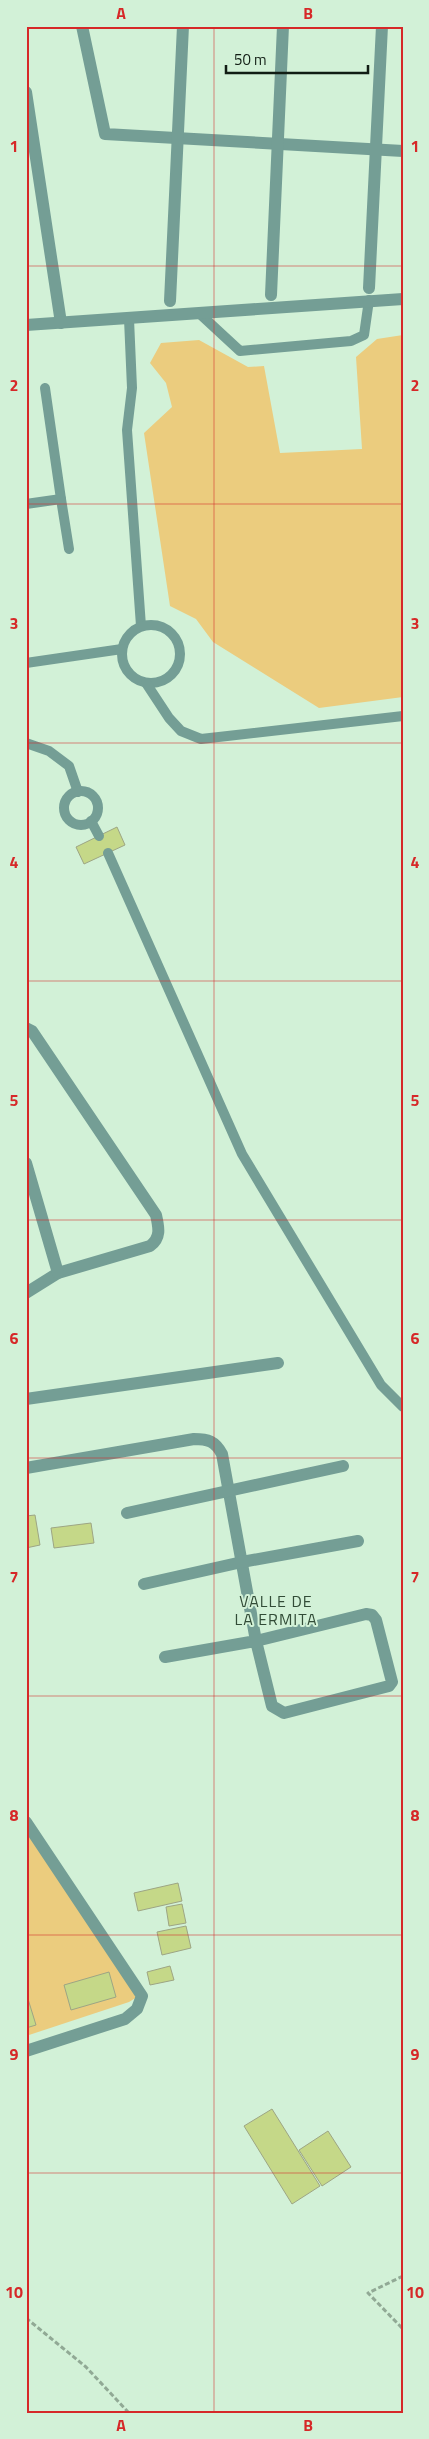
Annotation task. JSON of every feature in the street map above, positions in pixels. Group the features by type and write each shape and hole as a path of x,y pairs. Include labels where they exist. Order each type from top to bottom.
{"street":[{"path":"82,26 105,134 403,151"},
{"path":"170,301 183,26"},
{"path":"271,295 283,26"},
{"path":"369,294 382,26"},
{"path":"26,92 61,323"},
{"path":"26,325 200,314 369,294 403,299"},
{"path":"26,1028 32,1031 156,1215 160,1230 156,1242 150,1246 58,1274 26,1293"},
{"path":"26,1162 58,1274"},
{"path":"26,1399 278,1363"},
{"path":"26,1468 194,1439 207,1439 217,1444 222,1454 256,1641 272,1706 284,1713 389,1686 392,1682 376,1620 372,1615 366,1614 256,1641 165,1658"},
{"path":"127,1513 343,1466"},
{"path":"144,1584 242,1562 358,1541"},
{"path":"26,1822 142,1996 137,2009 125,2019 26,2051"}],"lane":[{"path":"200,314 240,351 351,341 364,335 369,294"},
{"path":"129,319 132,388 127,430 141,626"},
{"path":"45,388 69,549"},
{"path":"26,504 61,499"},
{"path":"157,625 170,632 179,644 180,660 173,673 161,682 146,683 132,677 124,664 122,649 129,635 141,626 157,625"},
{"path":"26,663 122,649"},
{"path":"146,683 169,718 181,731 201,739 403,716"},
{"path":"26,743 49,751 69,766 78,792"},
{"path":"73,793 91,794 97,802 98,811 91,821 85,824 76,824 68,818 64,809 66,800 73,793"},
{"path":"91,821 99,836"},
{"path":"108,853 242,1154 381,1385 403,1407"}],"path":[{"path":"403,2276 368,2293 403,2328"},
{"path":"26,2318 86,2367 129,2413"}],"shaded area":[{"path":"403,335 403,697 319,708 213,642 196,619 170,606 144,433 172,407 166,383 150,363 161,343 199,340 248,367 264,366 280,453 362,449 356,357 377,339"},
{"path":"26,1827 137,1997 129,2002 26,2036"}],"building":[{"path":"117,827 125,845 84,864 76,847"},
{"path":"35,1515 40,1545 26,1548 26,1516"},
{"path":"91,1523 94,1543 54,1548 51,1528"},
{"path":"178,1883 182,1901 138,1911 134,1893"},
{"path":"182,1904 186,1923 169,1926 166,1907"},
{"path":"186,1926 191,1948 162,1955 157,1932"},
{"path":"170,1966 174,1980 150,1985 147,1972"},
{"path":"109,1972 116,1997 71,2010 64,1985"},
{"path":"28,1999 36,2025 26,2028 26,2000"},
{"path":"272,2109 320,2186 292,2204 244,2126"},
{"path":"328,2131 351,2167 322,2186 299,2150"}],"district":[{"name":"VALLE DE LA ERMITA","path":"276,1610"}]}
